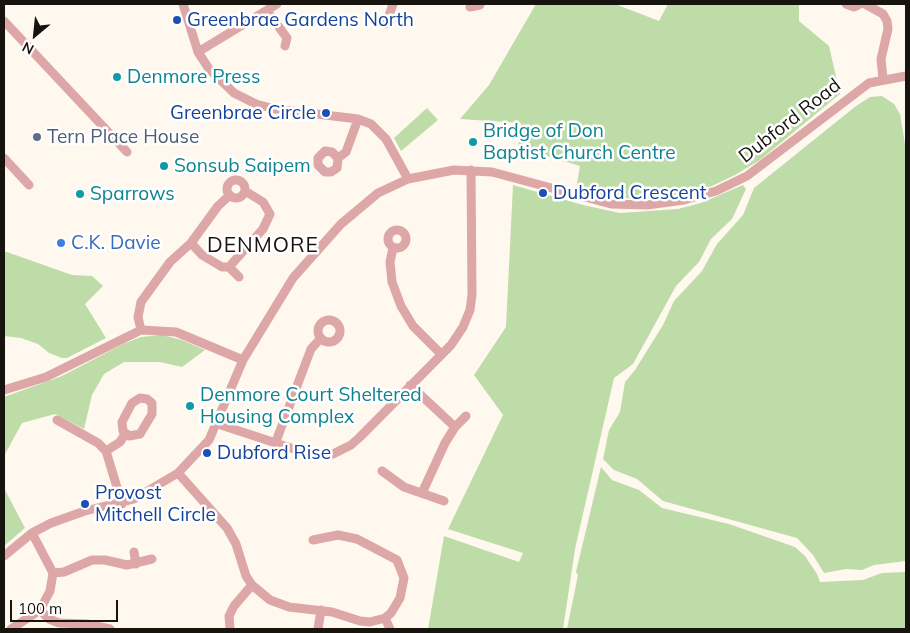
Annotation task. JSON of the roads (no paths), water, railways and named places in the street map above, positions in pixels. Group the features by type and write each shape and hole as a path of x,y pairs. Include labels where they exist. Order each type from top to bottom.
{"street":[{"path":"183,4 190,33 198,52 218,79 234,93 256,104 274,109 358,119 371,124 386,140 408,179"},
{"path":"198,52 277,4"},
{"path":"386,24 393,4"},
{"path":"846,4 854,7 860,4"},
{"path":"865,4 883,14 887,21 888,29 881,59 883,79"},
{"path":"470,8 480,5"},
{"path":"267,11 287,38 285,46"},
{"path":"4,20 127,152"},
{"name":"Dubford Road","path":"4,556 32,533 72,515 122,504 149,491 178,473 198,454 218,424 243,360 293,278 328,238 378,193 408,179 434,172 471,170 513,177 611,204 647,205 684,200 716,191 747,176 764,165 858,89 883,79 906,76"},
{"path":"338,158 346,152 358,119"},
{"path":"4,158 29,185"},
{"path":"218,424 312,455 331,454 342,450 360,436 459,334 470,310 472,295 471,170"},
{"path":"230,194 228,186 234,180 243,184 244,191"},
{"path":"230,194 237,197 244,191"},
{"path":"228,267 263,229 269,219 268,208 263,202 244,191"},
{"path":"140,330 138,317 142,302 170,262 190,243 218,206 230,194"},
{"path":"190,243 202,255 214,263 228,267 239,277"},
{"path":"393,248 390,262 392,282 401,306 413,326 441,354"},
{"path":"4,390 59,372 140,330 155,329 176,332 243,360"},
{"path":"275,444 311,349 321,338"},
{"path":"410,385 455,427"},
{"path":"422,493 455,427 466,416"},
{"path":"57,420 93,440 106,451 122,504"},
{"path":"106,451 120,442 125,434"},
{"path":"382,471 387,482 444,500"},
{"path":"178,473 232,535 240,562 252,585 279,605 321,610 360,621 370,622 385,618 396,606 402,590 404,578 401,564 397,560 357,539 338,535 313,540"},
{"path":"11,629 40,610 50,591 53,573 32,533"},
{"path":"134,552 136,564"},
{"path":"401,564 409,558"},
{"path":"53,573 64,572 92,560 136,564 152,560"},
{"path":"230,629 229,616 234,606 252,585"},
{"path":"40,610 49,619 59,623 87,624 110,629"},
{"path":"318,629 321,610"},
{"path":"385,618 390,629"}],"place":[{"name":"Greenbrae Gardens North","path":"177,20"},
{"name":"Denmore Press","path":"117,77"},
{"name":"Greenbrae Circle","path":"326,113"},
{"name":"Tern Place House","path":"37,137"},
{"name":"Bridge of Don Baptist Church Centre","path":"473,142"},
{"name":"Sonsub Saipem","path":"164,166"},
{"name":"Dubford Crescent","path":"543,193"},
{"name":"Sparrows","path":"80,194"},
{"name":"C.K. Davie","path":"61,243"},
{"name":"Denmore Court Sheltered Housing Complex","path":"190,406"},
{"name":"Dubford Rise","path":"207,453"},
{"name":"Provost Mitchell Circle","path":"85,504"}],"district":[{"name":"DENMORE","path":"263,246"}]}
